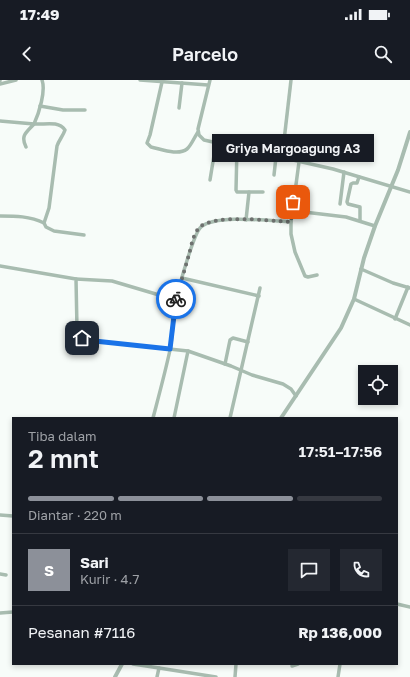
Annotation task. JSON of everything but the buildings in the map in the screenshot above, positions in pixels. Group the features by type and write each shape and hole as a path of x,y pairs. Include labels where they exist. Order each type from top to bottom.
{"street":[{"path":"0,82 16,80"},
{"path":"26,147 23,142 23,138 34,124 38,116 43,87 42,80"},
{"path":"140,80 208,85"},
{"path":"162,82 147,143 151,147 173,152 187,149 198,132 210,80"},
{"path":"282,158 291,80"},
{"path":"179,108 182,83"},
{"path":"40,106 63,110 85,110"},
{"path":"0,121 34,124 57,124 65,130 63,135 58,140 49,208 44,223"},
{"path":"198,132 204,140 344,172 410,192"},
{"path":"283,417 296,394 341,328 354,299 361,269 375,226 398,170 410,132"},
{"path":"210,180 216,143"},
{"path":"237,148 237,192 263,192"},
{"path":"274,175 276,157"},
{"path":"299,162 291,222 292,243 305,276 317,275"},
{"path":"340,204 344,172"},
{"path":"359,177 357,183 351,184 347,202 348,204 360,207 360,221"},
{"path":"246,220 249,192"},
{"path":"304,212 339,216 375,226"},
{"path":"0,216 25,217 38,220 44,223 46,227 54,231 84,235"},
{"path":"153,417 170,349 176,300 197,230 201,226 219,220 291,222"},
{"path":"0,266 76,279 112,281 176,300"},
{"path":"361,269 393,283 409,288 395,319"},
{"path":"182,278 259,296"},
{"path":"76,279 77,329 79,335 85,340 188,351 252,375 284,384 296,394"},
{"path":"230,417 260,288"},
{"path":"354,299 410,325"},
{"path":"225,364 230,339 233,338 248,342"},
{"path":"174,417 188,351"},
{"path":"0,515 12,516"},
{"path":"0,574 6,575"},
{"path":"398,604 410,607"},
{"path":"0,613 12,612"},
{"path":"115,677 121,665"},
{"path":"140,665 216,677"},
{"path":"236,665 236,677"},
{"path":"338,677 340,665"},
{"path":"157,677 159,668"}],"way so far":[{"path":"176,299 193,240 197,230 201,226 219,220 291,222 293,202"}],"place":[{"name":"Griya Margoagung A3","path":"293,202"}],"route":[{"path":"82,338 85,340 170,349 176,299"}]}
